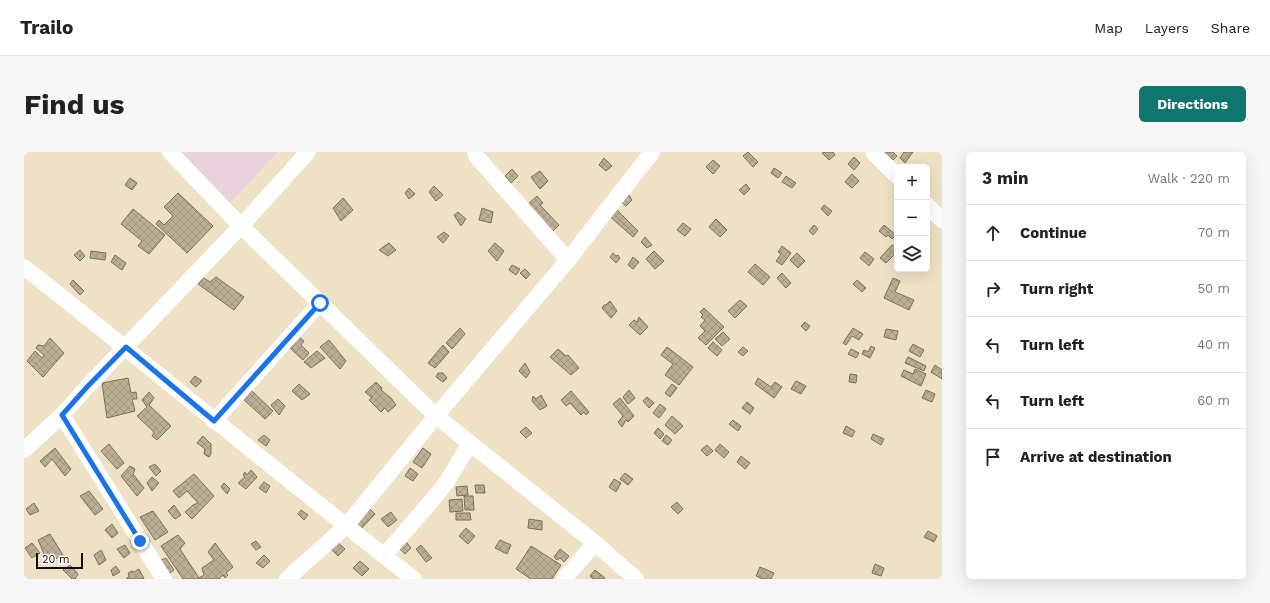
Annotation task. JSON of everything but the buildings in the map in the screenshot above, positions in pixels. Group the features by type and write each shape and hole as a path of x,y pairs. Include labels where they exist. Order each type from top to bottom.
{"street":[{"path":"170,152 241,226 436,416 595,543 636,579"},
{"path":"24,450 62,415 241,226 308,152"},
{"path":"475,152 476,156 568,260"},
{"path":"287,579 346,526 436,416 568,260 652,152"},
{"path":"873,152 894,173"},
{"path":"930,208 942,220"},
{"path":"24,267 126,347 214,421 414,579"},
{"path":"214,421 320,303"},
{"path":"62,415 164,579"},
{"path":"384,556 448,480 470,443"},
{"path":"564,579 595,543"}],"shaded area":[{"path":"181,152 278,152 230,203"}],"route":[{"path":"140,541 62,415 126,347 214,421 320,303"}]}
